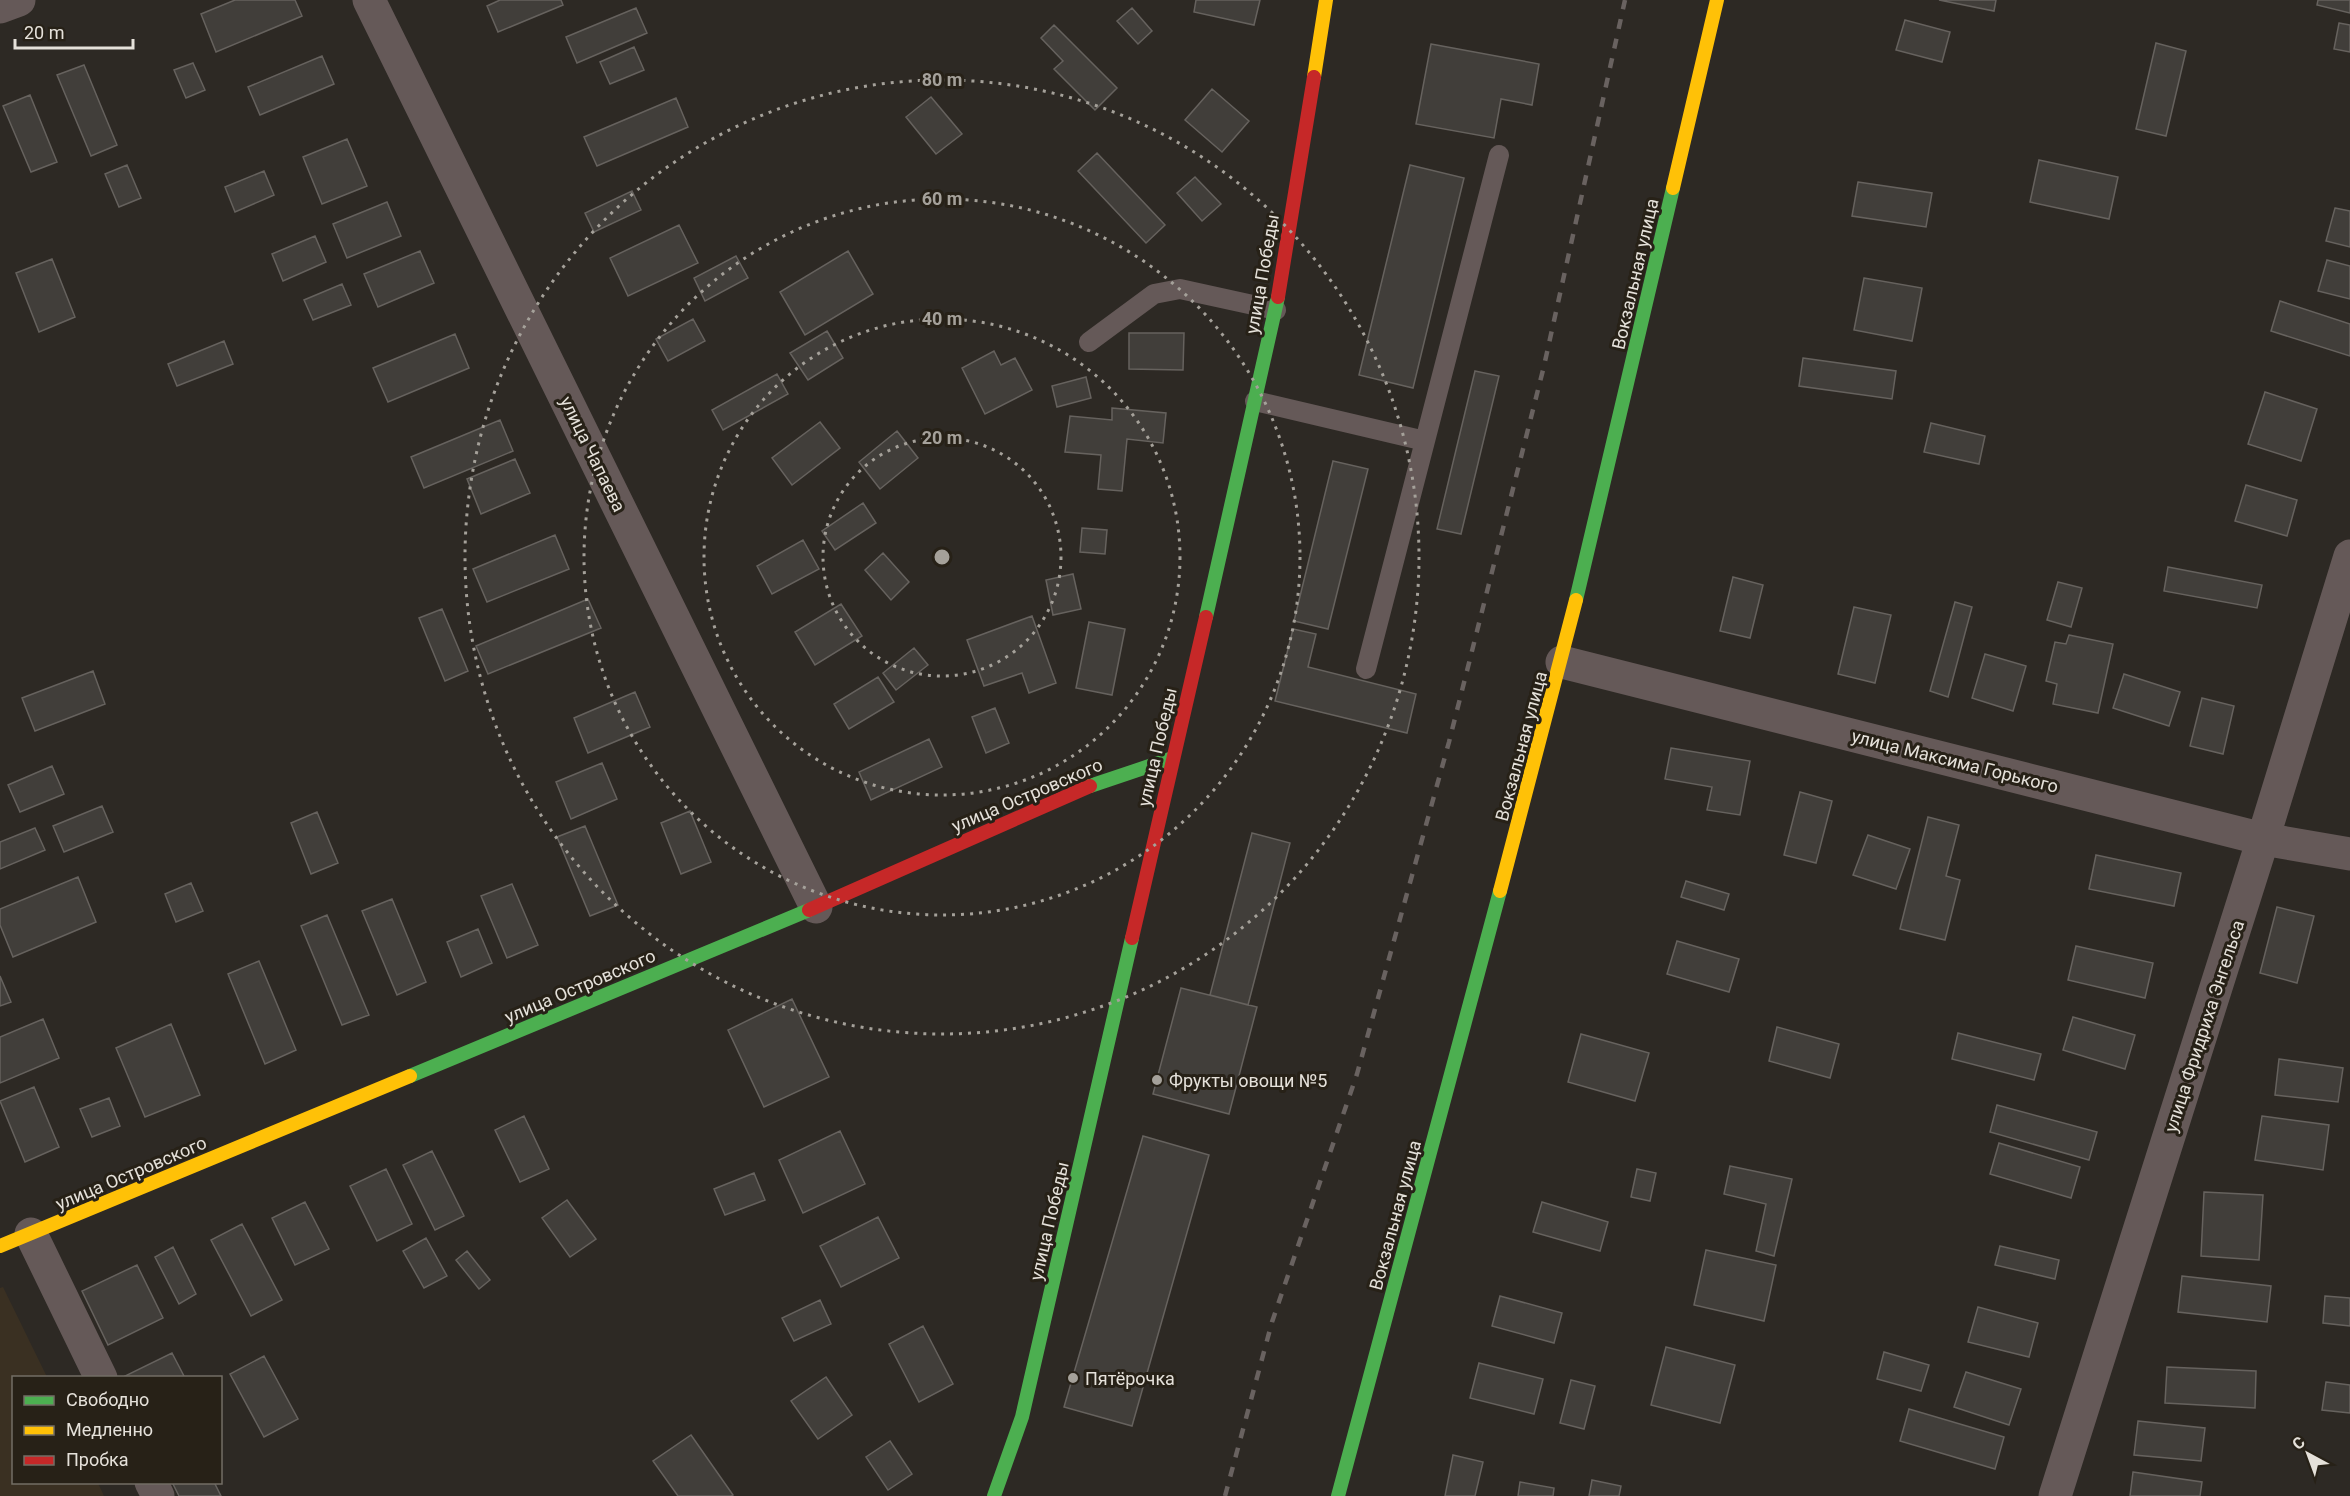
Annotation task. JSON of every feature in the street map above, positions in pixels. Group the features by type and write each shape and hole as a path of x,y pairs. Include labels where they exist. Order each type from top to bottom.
{"street":[{"path":"0,8 19,0"},
{"name":"улица Чапаева","path":"369,0 816,907"},
{"name":"улица Победы","path":"994,1496 1022,1417 1276,310 1326,0"},
{"name":"Вокзальная улица","path":"1338,1496 1562,662 1717,0"},
{"name":"улица Фридриха Энгельса","path":"2055,1496 2350,556"},
{"name":"улица Максима Горького","path":"1562,662 2263,839 2350,854"},
{"name":"улица Островского","path":"0,1246 816,907 1101,782 1173,758"},
{"path":"32,1234 101,1376"}],"lane":[{"path":"1366,669 1499,155"},
{"path":"1089,342 1154,294 1180,289 1276,310"},
{"path":"1255,401 1425,441"}],"shaded area":[{"path":"3,1287 47,1376 12,1376 12,1484 98,1484 104,1496 0,1496 0,1288"}],"building":[{"path":"235,0 295,0 302,16 216,52 201,14"},
{"path":"500,0 561,0 563,5 498,32 487,6"},
{"path":"1196,0 1260,0 1254,25 1194,12"},
{"path":"1939,0 1996,0 1994,11"},
{"path":"2318,0 2350,0 2350,13 2317,5"},
{"path":"636,8 647,33 577,63 566,37"},
{"path":"1132,8 1152,31 1138,44 1117,21"},
{"path":"1905,20 1950,32 1942,62 1896,50"},
{"path":"2339,23 2350,25 2350,52 2334,49"},
{"path":"1054,25 1117,88 1095,110 1054,69 1063,61 1041,38"},
{"path":"2156,43 2186,51 2166,136 2136,129"},
{"path":"1431,44 1539,64 1532,105 1501,99 1494,138 1416,124"},
{"path":"634,47 644,70 610,84 600,62"},
{"path":"322,56 334,84 260,115 248,87"},
{"path":"193,63 205,90 186,98 174,70"},
{"path":"84,65 117,145 91,156 57,75"},
{"path":"1212,89 1249,121 1222,152 1185,120"},
{"path":"30,95 57,162 31,172 3,106"},
{"path":"931,97 962,134 936,154 906,117"},
{"path":"676,98 688,127 597,166 584,137"},
{"path":"347,139 367,186 322,204 303,157"},
{"path":"1097,153 1165,225 1146,243 1078,171"},
{"path":"2039,160 2118,177 2109,219 2030,202"},
{"path":"127,165 141,198 119,207 105,174"},
{"path":"1410,165 1464,178 1413,388 1359,375"},
{"path":"264,171 274,195 235,212 225,187"},
{"path":"1195,177 1221,204 1202,221 1177,193"},
{"path":"1858,182 1932,193 1926,227 1852,216"},
{"path":"632,191 641,210 594,232 585,213"},
{"path":"387,202 401,236 347,258 333,224"},
{"path":"2335,208 2350,211 2350,247 2326,241"},
{"path":"679,225 698,263 628,296 610,258"},
{"path":"315,236 326,262 283,281 272,254"},
{"path":"420,251 434,283 378,307 364,274"},
{"path":"848,251 873,294 805,335 780,292"},
{"path":"736,256 748,278 705,301 694,278"},
{"path":"52,259 75,317 39,332 16,273"},
{"path":"2327,260 2350,266 2350,299 2318,291"},
{"path":"1864,278 1922,288 1912,341 1854,330"},
{"path":"342,284 351,305 313,320 304,300"},
{"path":"2280,301 2350,324 2350,356 2271,331"},
{"path":"693,319 705,341 668,361 656,339"},
{"path":"827,331 843,358 808,380 790,353"},
{"path":"1129,333 1184,333 1183,370 1129,369"},
{"path":"455,334 469,368 388,402 373,368"},
{"path":"224,341 233,364 177,386 168,364"},
{"path":"994,351 1001,365 1015,358 1032,390 985,414 962,368"},
{"path":"1803,358 1896,371 1892,399 1799,386"},
{"path":"1475,371 1499,376 1461,534 1437,529"},
{"path":"777,374 788,394 723,430 712,410"},
{"path":"1086,377 1091,398 1057,407 1052,386"},
{"path":"2265,392 2317,409 2301,461 2248,444"},
{"path":"1112,408 1166,413 1163,443 1127,439 1122,491 1098,489 1101,455 1065,452 1070,416 1112,420"},
{"path":"500,420 513,451 424,488 411,457"},
{"path":"820,422 840,448 792,485 772,458"},
{"path":"1931,423 1985,436 1979,464 1924,452"},
{"path":"897,431 918,458 880,489 859,462"},
{"path":"515,459 530,493 481,514 467,479"},
{"path":"1333,461 1368,469 1328,629 1294,621"},
{"path":"2246,485 2297,500 2287,536 2235,521"},
{"path":"863,503 876,523 835,550 822,531"},
{"path":"1082,528 1107,530 1105,554 1080,552"},
{"path":"555,535 569,569 487,602 473,569"},
{"path":"803,540 819,569 772,594 757,566"},
{"path":"883,553 909,582 891,600 865,570"},
{"path":"2168,567 2262,585 2257,608 2164,591"},
{"path":"1073,574 1081,609 1053,615 1046,580"},
{"path":"1733,577 1763,585 1750,638 1720,631"},
{"path":"2058,582 2082,588 2071,627 2047,620"},
{"path":"588,599 601,628 488,674 476,646"},
{"path":"1955,602 1972,607 1948,697 1930,691"},
{"path":"841,604 862,636 815,665 795,632"},
{"path":"1854,607 1891,615 1875,683 1838,674"},
{"path":"442,609 468,671 445,681 419,618"},
{"path":"1032,616 1056,683 1029,693 1022,673 984,686 967,640"},
{"path":"1089,622 1125,629 1112,695 1076,688"},
{"path":"1293,629 1316,634 1308,667 1416,694 1407,733 1275,701"},
{"path":"2069,635 2113,644 2098,713 2053,704 2057,684 2046,681 2055,642 2066,644"},
{"path":"914,648 928,665 896,690 883,673"},
{"path":"1985,654 2026,666 2013,711 1972,698"},
{"path":"93,671 105,704 35,731 22,698"},
{"path":"2124,674 2180,692 2169,726 2113,708"},
{"path":"878,677 894,702 849,729 834,704"},
{"path":"635,692 650,727 588,753 574,718"},
{"path":"2202,698 2234,706 2223,754 2190,746"},
{"path":"995,708 1009,743 986,753 972,717"},
{"path":"929,739 942,767 871,800 859,772"},
{"path":"1671,748 1750,761 1740,815 1707,810 1712,787 1665,779"},
{"path":"602,763 617,799 571,819 556,782"},
{"path":"52,766 64,794 20,812 8,785"},
{"path":"1800,792 1832,801 1816,863 1784,855"},
{"path":"102,806 113,832 64,852 53,826"},
{"path":"690,811 711,862 681,874 661,823"},
{"path":"317,812 338,863 311,874 291,823"},
{"path":"1928,817 1959,825 1946,876 1960,880 1945,940 1900,929"},
{"path":"585,826 618,905 590,916 557,837"},
{"path":"35,828 45,850 0,869 0,842"},
{"path":"1252,833 1290,843 1248,1005 1210,995"},
{"path":"1868,835 1910,849 1896,889 1853,875"},
{"path":"2096,855 2181,873 2174,906 2089,889"},
{"path":"78,877 96,922 13,957 0,925 0,909"},
{"path":"1686,881 1729,894 1724,910 1681,897"},
{"path":"191,883 203,911 176,922 165,894"},
{"path":"512,884 538,945 507,958 481,896"},
{"path":"392,899 426,982 397,995 362,911"},
{"path":"2277,907 2314,916 2297,983 2260,973"},
{"path":"327,915 369,1015 342,1025 301,926"},
{"path":"478,929 492,963 461,977 447,942"},
{"path":"1677,941 1739,959 1729,992 1667,974"},
{"path":"2076,946 2153,963 2145,998 2068,980"},
{"path":"259,961 296,1050 265,1064 228,974"},
{"path":"0,976 11,1002 0,1006"},
{"path":"1181,988 1257,1007 1229,1114 1153,1094"},
{"path":"792,999 829,1077 764,1107 728,1030"},
{"path":"2073,1017 2135,1035 2125,1069 2063,1050"},
{"path":"43,1019 59,1058 0,1083 0,1037"},
{"path":"171,1024 200,1095 145,1117 116,1048"},
{"path":"1777,1027 1839,1044 1830,1078 1769,1061"},
{"path":"1958,1033 2041,1054 2034,1080 1952,1059"},
{"path":"1581,1034 1649,1053 1635,1101 1568,1082"},
{"path":"2279,1059 2343,1068 2338,1102 2275,1095"},
{"path":"34,1087 59,1147 25,1162 0,1101"},
{"path":"109,1098 120,1126 92,1137 80,1109"},
{"path":"1997,1105 2097,1132 2089,1160 1990,1132"},
{"path":"524,1116 549,1169 520,1182 495,1130"},
{"path":"2262,1116 2329,1125 2323,1170 2255,1160"},
{"path":"840,1131 865,1184 803,1213 779,1160"},
{"path":"1143,1136 1209,1155 1132,1426 1064,1407"},
{"path":"1999,1143 2080,1167 2071,1198 1990,1174"},
{"path":"432,1151 464,1216 435,1230 403,1165"},
{"path":"1730,1166 1792,1179 1774,1256 1756,1251 1766,1204 1724,1194"},
{"path":"386,1169 412,1224 377,1241 350,1186"},
{"path":"1637,1169 1656,1173 1650,1201 1631,1197"},
{"path":"754,1173 765,1200 725,1215 714,1189"},
{"path":"2204,1192 2263,1195 2259,1260 2201,1256"},
{"path":"567,1200 596,1239 570,1257 542,1218"},
{"path":"305,1202 329,1249 295,1265 272,1218"},
{"path":"1542,1202 1608,1222 1600,1251 1533,1232"},
{"path":"878,1217 899,1258 841,1287 820,1246"},
{"path":"242,1224 282,1300 251,1316 211,1240"},
{"path":"426,1238 447,1276 424,1288 403,1251"},
{"path":"2000,1246 2059,1260 2055,1279 1995,1265"},
{"path":"173,1247 196,1294 179,1304 155,1257"},
{"path":"1706,1250 1776,1265 1764,1321 1694,1305"},
{"path":"467,1251 490,1280 479,1289 456,1260"},
{"path":"137,1265 163,1318 108,1345 82,1291"},
{"path":"2182,1276 2271,1286 2267,1322 2178,1312"},
{"path":"1500,1296 1562,1313 1554,1343 1492,1326"},
{"path":"2325,1296 2350,1298 2350,1326 2323,1323"},
{"path":"820,1300 831,1324 794,1341 782,1318"},
{"path":"1978,1307 2038,1323 2029,1357 1968,1342"},
{"path":"923,1326 953,1384 919,1402 889,1344"},
{"path":"1666,1347 1735,1365 1720,1423 1651,1405"},
{"path":"1884,1352 1929,1365 1921,1391 1877,1379"},
{"path":"172,1353 184,1376 125,1376"},
{"path":"264,1356 298,1419 264,1437 230,1374"},
{"path":"1479,1363 1543,1379 1534,1414 1470,1398"},
{"path":"2167,1367 2256,1371 2255,1408 2165,1403"},
{"path":"1966,1372 2021,1389 2009,1425 1954,1407"},
{"path":"826,1377 852,1415 818,1439 791,1401"},
{"path":"1571,1380 1595,1386 1584,1429 1560,1423"},
{"path":"2326,1382 2350,1385 2350,1413 2322,1410"},
{"path":"1909,1409 2004,1437 1995,1469 1900,1441"},
{"path":"2138,1421 2205,1428 2201,1461 2134,1455"},
{"path":"691,1435 733,1495 678,1496 653,1461"},
{"path":"890,1441 912,1474 888,1490 866,1457"},
{"path":"1453,1455 1483,1462 1475,1496 1445,1496"},
{"path":"2133,1472 2202,1482 2200,1496 2130,1496"},
{"path":"1592,1480 1621,1486 1619,1496 1589,1496"},
{"path":"1520,1482 1554,1488 1553,1496 1518,1496"},
{"path":"173,1484 215,1484 221,1496 179,1496"}],"railway":[{"path":"1225,1496 1272,1322 1357,1074 1449,742 1544,366 1625,0"}],"traffic: fast":[{"path":"1576,600 1673,188"},
{"path":"1206,617 1278,297"},
{"path":"1090,786 1173,758"},
{"path":"1338,1496 1500,891"},
{"path":"410,1076 809,910"},
{"path":"994,1496 1022,1417 1132,938"}],"traffic: slow":[{"path":"1314,77 1326,0"},
{"path":"1673,188 1717,0"},
{"path":"1500,891 1576,600"},
{"path":"0,1246 410,1076"}],"traffic: jam":[{"path":"1278,297 1314,77"},
{"path":"1132,938 1206,617"},
{"path":"809,910 1090,786"}],"place":[{"name":"Фрукты овощи №5","path":"1157,1080"},
{"name":"Пятёрочка","path":"1073,1378"}]}
